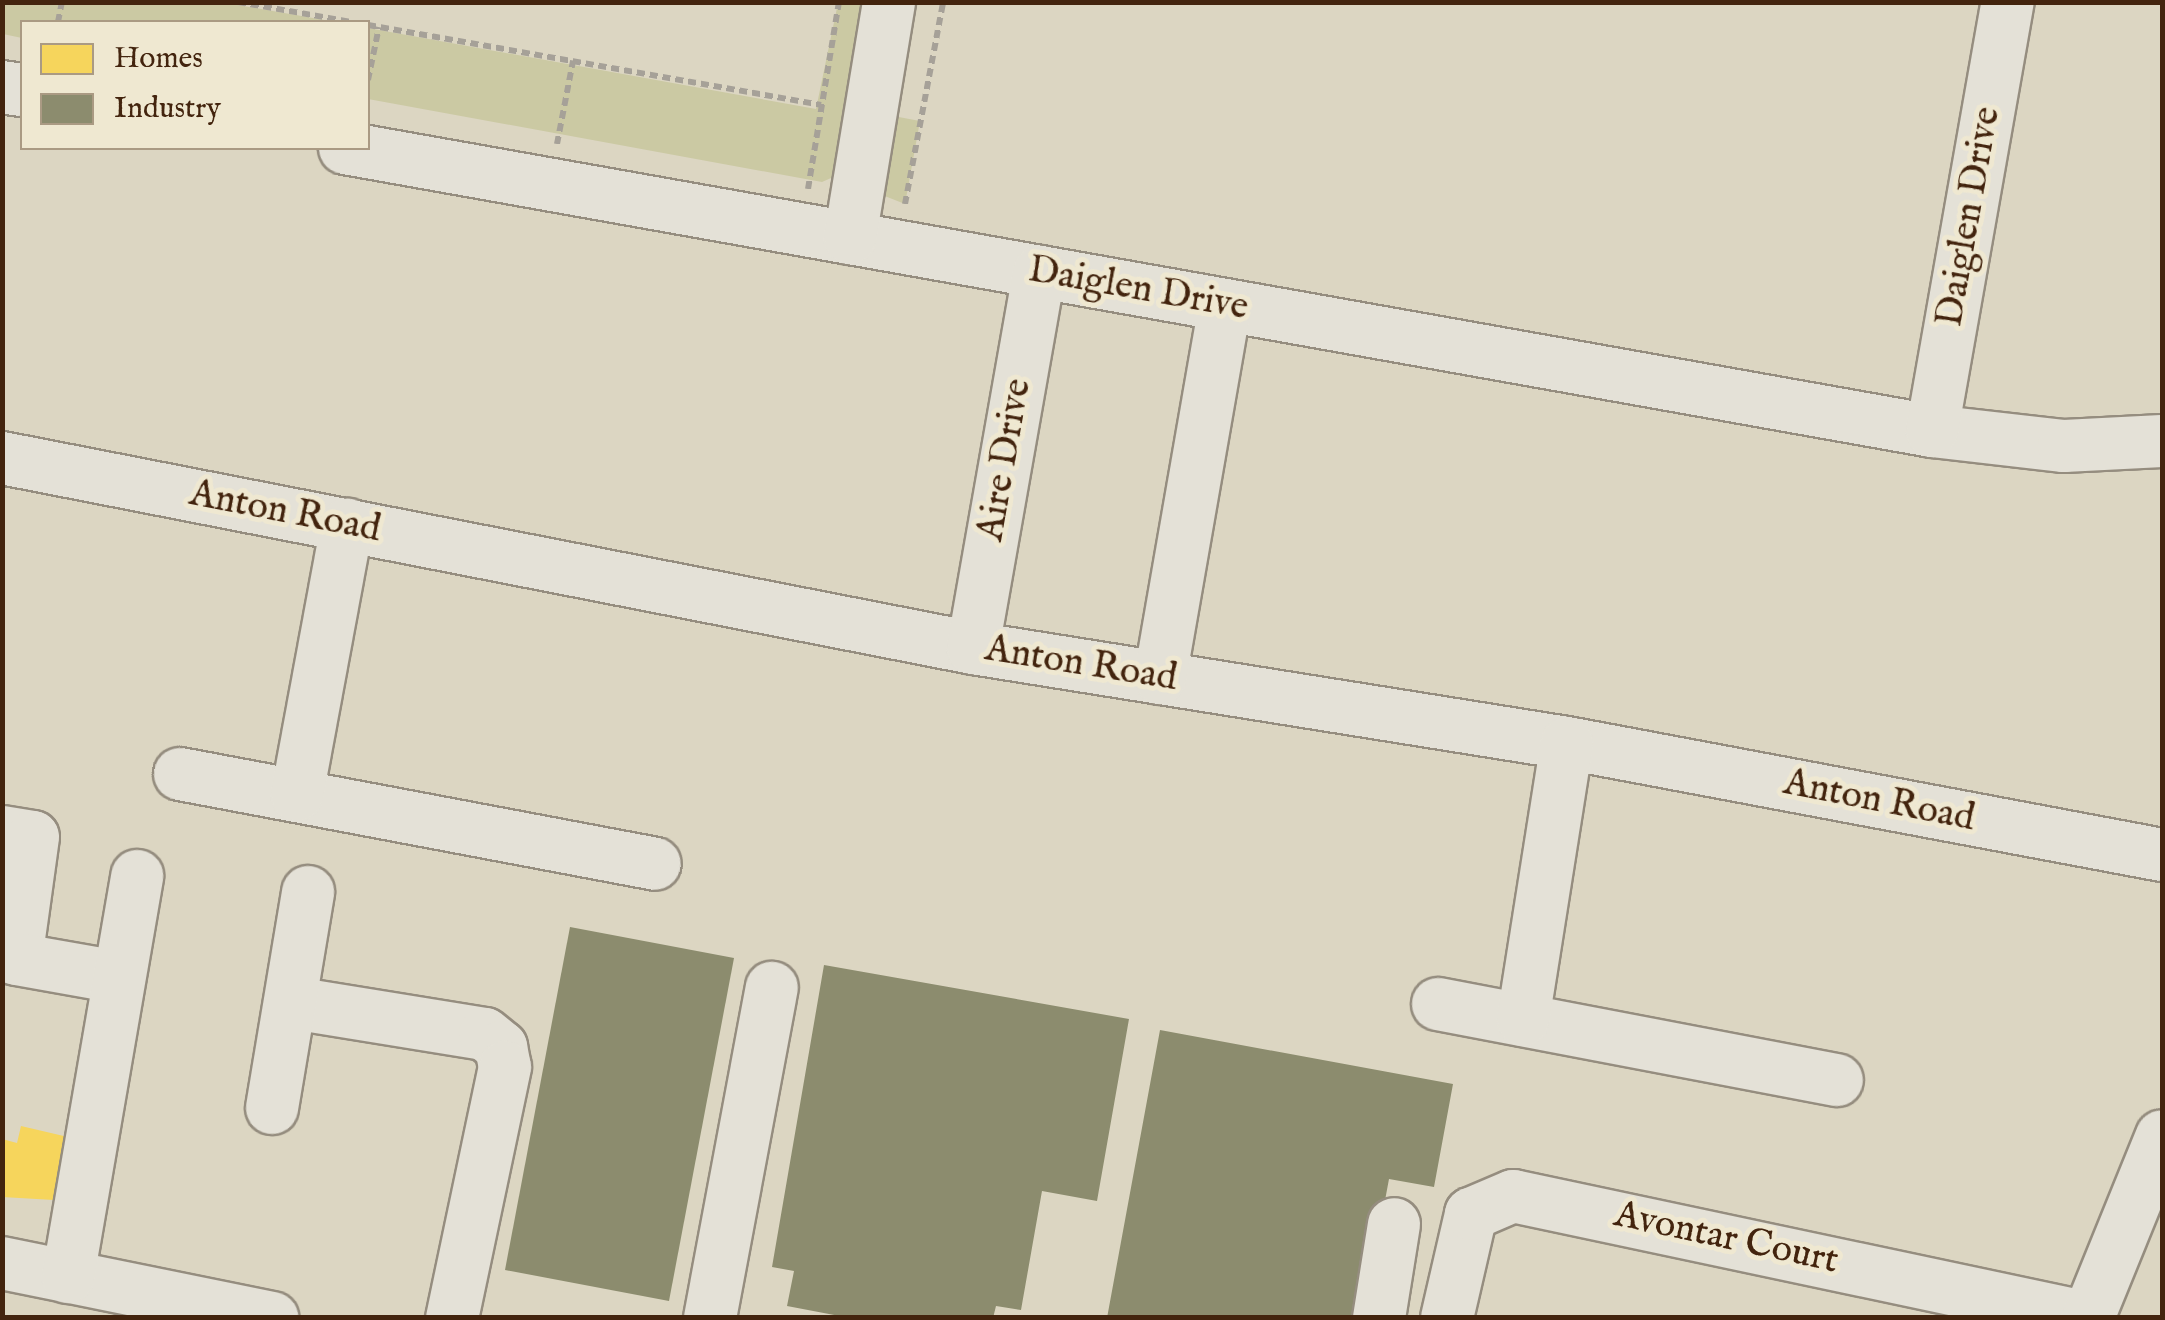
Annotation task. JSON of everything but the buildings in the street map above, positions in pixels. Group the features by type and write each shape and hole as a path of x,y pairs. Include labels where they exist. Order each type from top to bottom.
{"street":[{"path":"850,238 889,2"},
{"name":"Daiglen Drive","path":"1932,430 2008,2"},
{"name":"Daiglen Drive","path":"356,150 1932,430 2064,446 2162,441"},
{"name":"Aire Drive","path":"973,648 1039,272"},
{"path":"1160,678 1225,306"},
{"name":"Anton Road","path":"2,458 973,648 1567,744 2162,855"},
{"path":"300,779 346,526"},
{"path":"1527,997 1567,744"},
{"path":"180,774 300,779 656,864"},
{"path":"2,832 33,838 16,958 118,977"},
{"path":"68,1276 137,876"},
{"path":"272,1108 293,1003 308,892"},
{"path":"710,1318 772,988"},
{"path":"1438,1004 1527,997 1838,1080"},
{"path":"293,1003 485,1034 501,1047 505,1067 452,1318"},
{"path":"2088,1318 2162,1136"},
{"name":"Avontar Court","path":"1447,1318 1472,1214 1514,1196 2088,1318"},
{"path":"1379,1318 1394,1224"},
{"path":"2,1263 272,1318"}],"path":[{"path":"238,2 341,20"},
{"path":"806,195 839,2"},
{"path":"904,204 943,2"},
{"path":"370,25 822,105"},
{"path":"370,69 378,27"},
{"path":"556,149 573,61"}],"shaded area":[{"path":"2,3 226,3 324,20 20,20 20,38 3,34"},
{"path":"838,3 878,3 847,171 822,182 370,99 370,28 816,109"},
{"path":"888,115 920,121 905,204 872,191"}]}
